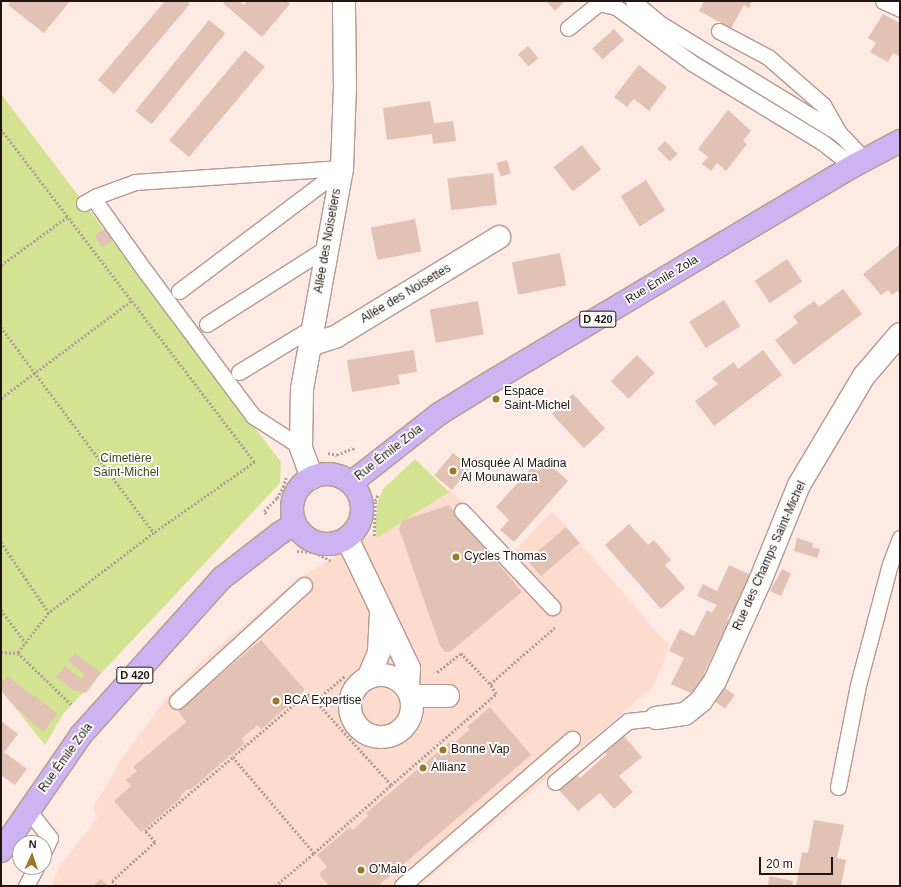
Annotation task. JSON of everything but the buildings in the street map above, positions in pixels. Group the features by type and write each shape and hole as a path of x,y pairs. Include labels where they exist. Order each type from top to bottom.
{"main road":[{"name":"Rue Émile Zola","path":"351,483 439,414 859,163 900,141"},
{"path":"322,474 332,474 342,477 351,483 358,491 362,501 360,522 355,531 347,538 336,543 324,544 312,541 302,534 292,514 296,492 303,484 322,474"},
{"name":"Rue Émile Zola","path":"1,852 81,735 222,578 280,533 296,524"}],"street":[{"name":"Allée des Noisetiers","path":"312,478 301,447 302,389 342,168 345,88 344,1"},
{"name":"Allée des Noisettes","path":"312,336 337,336 499,237"},
{"name":"Rue des Champs Saint-Michel","path":"656,718 685,714 701,701 715,681 760,581 799,485 864,376 900,334"},
{"path":"347,538 409,668 409,693 412,706 410,715 401,730 394,734 384,737 374,736 364,732 356,725 351,717 349,706 354,689 361,681 370,676 387,675 399,681 409,693 448,696"},
{"path":"370,676 379,652 381,610"}],"lane":[{"path":"633,1 659,22 840,134"},
{"path":"883,1 900,9"},
{"path":"568,28 599,3 616,7 692,63 859,163"},
{"path":"719,31 768,57 824,105 840,134 859,163"},
{"path":"301,447 253,416 145,271 89,201 135,182 342,168"},
{"path":"179,291 342,168"},
{"path":"207,324 328,247"},
{"path":"239,372 312,336"},
{"path":"462,512 552,607"},
{"path":"838,786 858,685 890,564 900,538"},
{"path":"177,701 304,585"},
{"path":"555,782 628,721 656,718"},
{"path":"402,886 572,739"},
{"path":"29,811 48,835"},
{"path":"26,886 32,875"}],"path":[{"path":"1,129 255,462 154,533 49,613 18,653"},
{"path":"1,265 67,217"},
{"path":"1,398 131,301"},
{"path":"1,327 34,374 154,533"},
{"path":"1,542 49,613"},
{"path":"1,610 26,643"},
{"path":"1,652 18,653 72,705"},
{"path":"275,886 496,694 490,684"},
{"path":"116,886 112,881 156,842 145,831 307,694 315,700"},
{"path":"233,757 314,853"},
{"path":"369,763 391,785"}],"shaded area":[{"path":"449,489 511,550 517,549 552,511 670,647 652,688 420,886 52,886 59,867 98,817 93,808 122,758 166,699 202,661 296,580"}],"green space":[{"name":"Cimetière Saint-Michel","path":"1,94 281,462 280,483 63,714 45,745 1,690"},
{"path":"415,459 449,492 377,538 375,527 378,501 383,489"}],"place":[{"name":"Espace Saint-Michel","path":"496,399"},
{"name":"Mosquée Al Madina Al Mounawara","path":"453,471"},
{"name":"Cycles Thomas","path":"456,557"},
{"name":"BCA Expertise","path":"276,701"},
{"name":"Bonne Vap","path":"443,750"},
{"name":"Allianz","path":"423,768"},
{"name":"O'Malo","path":"361,870"}]}
